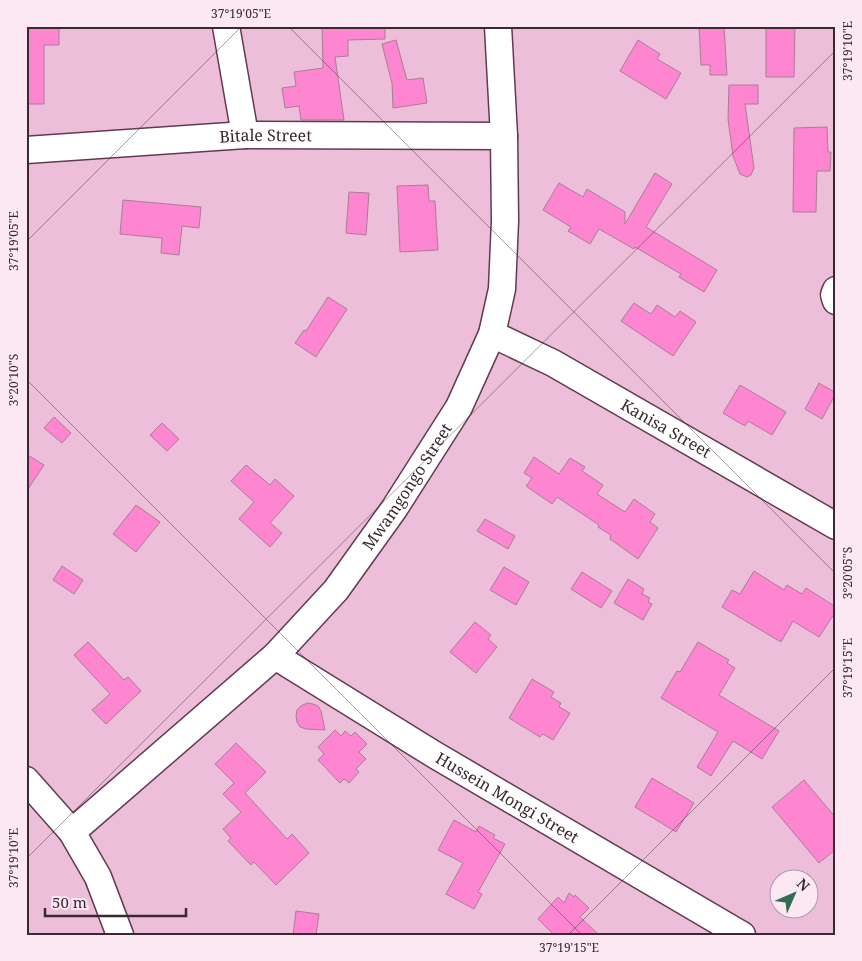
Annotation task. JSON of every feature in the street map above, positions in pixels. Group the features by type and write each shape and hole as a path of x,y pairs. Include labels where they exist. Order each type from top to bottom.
{"street":[{"path":"226,26 245,135"},
{"name":"Mwamgongo Street","path":"72,832 275,656 336,590 394,509 459,408 492,334 502,290 506,221 498,26"},
{"name":"Bitale Street","path":"26,150 245,135 504,136"},
{"path":"836,290 836,301"},
{"name":"Kanisa Street","path":"492,334 553,363 836,526"},
{"name":"Hussein Mongi Street","path":"275,656 436,756 742,935"},
{"path":"26,780 72,832 98,877 120,935"}],"building":[{"path":"26,26 59,26 59,45 44,45 44,104 26,104"},
{"path":"322,26 385,26 385,39 348,40 348,56 335,57 344,120 301,120 299,106 285,108 282,88 296,86 294,72 323,68"},
{"path":"699,26 724,26 727,75 710,75 710,65 701,65"},
{"path":"766,26 795,26 794,77 766,77"},
{"path":"396,40 407,80 423,78 427,103 393,108 392,83 382,44"},
{"path":"638,40 660,54 657,59 681,73 666,99 620,71"},
{"path":"729,85 758,85 758,104 745,104 754,168 751,175 747,177 740,174 733,156 728,119"},
{"path":"827,127 828,152 831,152 830,171 817,171 816,212 793,212 794,128"},
{"path":"655,173 672,184 646,227 717,270 704,292 679,277 681,274 635,247 634,249 599,229 590,244 568,231 571,227 543,210 559,183 583,197 587,189 625,212 625,224"},
{"path":"428,185 429,201 435,201 438,250 400,252 397,186"},
{"path":"349,192 369,193 366,235 346,233"},
{"path":"123,200 201,207 199,228 182,226 179,255 161,253 162,238 120,234"},
{"path":"328,297 347,309 316,357 295,343 304,330 306,331"},
{"path":"634,303 651,314 657,305 675,317 680,311 696,322 673,356 621,321"},
{"path":"819,383 836,393 822,419 805,409"},
{"path":"740,385 786,412 772,435 748,421 745,426 723,413"},
{"path":"54,417 71,433 62,443 44,428"},
{"path":"162,423 179,439 167,451 150,435"},
{"path":"26,454 44,465 26,492"},
{"path":"534,457 559,474 570,458 585,467 582,471 603,485 597,494 625,512 634,499 655,514 650,522 658,528 638,559 610,539 611,535 598,527 599,525 557,497 552,504 526,486 532,478 524,473"},
{"path":"246,465 270,485 275,479 294,496 270,523 282,533 270,547 239,519 254,502 231,481"},
{"path":"136,505 160,522 136,552 113,534"},
{"path":"485,519 515,536 508,549 477,531"},
{"path":"62,566 83,580 74,594 53,580"},
{"path":"504,567 529,582 516,605 490,590"},
{"path":"754,571 784,590 787,585 802,594 806,588 836,607 836,611 819,637 793,621 781,642 722,607 732,590 740,594"},
{"path":"582,572 612,591 601,608 571,589"},
{"path":"628,579 644,589 642,594 650,598 648,602 652,604 643,620 614,603"},
{"path":"475,622 491,635 488,639 497,647 476,673 450,652"},
{"path":"88,642 124,680 128,677 141,691 106,724 92,710 110,694 74,655"},
{"path":"698,642 729,660 727,663 735,668 719,695 779,731 762,759 733,741 711,776 697,767 718,732 661,698 677,671 680,672"},
{"path":"532,679 554,692 551,697 561,703 559,707 570,713 553,740 543,734 540,737 509,718"},
{"path":"307,703 318,706 325,730 300,727 297,722 297,710"},
{"path":"335,730 341,736 345,731 351,736 355,732 367,744 359,752 366,759 356,769 359,772 349,783 344,779 340,783 318,760 324,754 318,747"},
{"path":"236,743 266,772 245,793 287,839 292,834 309,853 276,885 254,862 251,865 228,841 231,838 223,829 241,812 223,794 234,783 215,764"},
{"path":"652,778 694,803 676,832 635,807"},
{"path":"804,780 836,818 836,849 819,863 772,807"},
{"path":"454,820 476,832 479,826 495,835 493,838 505,844 478,892 482,894 474,909 446,894 463,863 438,850"},
{"path":"569,893 574,897 575,895 589,908 580,917 599,935 554,935 538,919 558,897 564,903"},
{"path":"296,911 319,914 316,935 293,935"}]}
